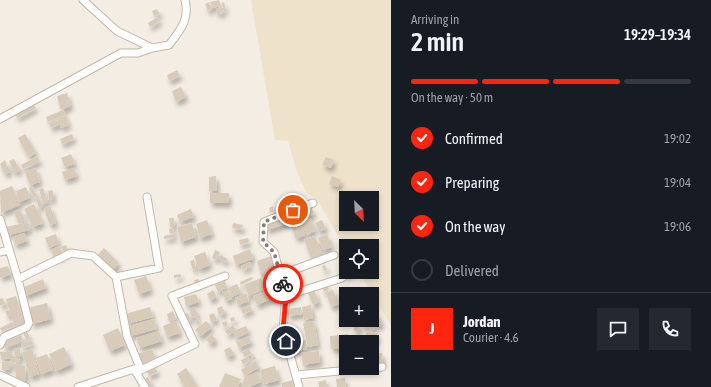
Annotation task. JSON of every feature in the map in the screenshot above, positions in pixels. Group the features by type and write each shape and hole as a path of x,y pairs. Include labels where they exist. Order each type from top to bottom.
{"street":[{"path":"83,0 117,31 152,48"},
{"path":"0,119 121,53 138,53 152,48 169,45 186,22 187,6 185,0"},
{"path":"116,277 159,268 147,197"},
{"path":"299,387 283,330 286,296 274,252 263,242 264,222 313,203"},
{"path":"0,219 18,279 29,325 2,335 0,345"},
{"path":"0,252 9,250"},
{"path":"18,279 71,253 93,256 116,277 127,336 137,369 145,387"},
{"path":"280,275 334,255"},
{"path":"78,387 137,369 195,344 172,296 225,276"},
{"path":"286,296 339,279"},
{"path":"0,368 0,375 26,387"},
{"path":"296,375 339,371"}],"shaded area":[{"path":"251,0 391,0 391,329 390,324 379,306 379,287 368,287 363,279 379,279 379,239 340,239 318,201 306,192 297,172 288,141 275,140"}],"building":[{"path":"219,0 221,6 212,8 210,2"},
{"path":"209,2 212,9 208,11 205,4"},
{"path":"224,2 226,11 224,12 222,3"},
{"path":"221,7 223,13 217,14 216,9"},
{"path":"157,9 160,14 154,16 152,11"},
{"path":"158,17 160,21 150,27 148,23"},
{"path":"177,70 180,76 169,81 167,75"},
{"path":"181,87 186,97 176,102 172,91"},
{"path":"67,93 71,106 61,110 57,96"},
{"path":"33,104 36,108 17,118 15,114"},
{"path":"63,110 65,115 48,122 46,117"},
{"path":"66,116 68,121 51,128 49,123"},
{"path":"68,122 69,125 61,128 60,125"},
{"path":"25,134 36,153 29,157 18,138"},
{"path":"72,134 74,139 62,144 60,139"},
{"path":"71,154 75,164 65,167 61,158"},
{"path":"37,156 40,161 23,169 21,165"},
{"path":"326,157 334,160 331,168 322,165"},
{"path":"14,159 20,170 15,173 9,161"},
{"path":"5,160 10,172 5,174 0,164"},
{"path":"36,168 40,182 30,185 25,172"},
{"path":"74,168 77,176 65,180 62,172"},
{"path":"216,176 217,191 209,191 209,177"},
{"path":"332,176 341,180 338,187 329,184"},
{"path":"12,186 20,205 1,213 0,191"},
{"path":"32,186 37,196 34,198 29,188"},
{"path":"26,187 30,198 19,202 16,191"},
{"path":"43,188 48,202 43,204 39,189"},
{"path":"53,190 53,200 49,200 48,191"},
{"path":"210,193 229,193 229,203 210,203"},
{"path":"39,198 43,206 39,208 36,199"},
{"path":"302,201 304,206 293,210 291,205"},
{"path":"34,204 43,223 33,227 24,209"},
{"path":"50,206 56,223 50,225 44,209"},
{"path":"273,206 274,212 270,213 269,208"},
{"path":"311,207 314,214 300,220 297,212"},
{"path":"20,209 25,221 19,224 14,212"},
{"path":"191,209 194,217 180,222 177,215"},
{"path":"297,214 299,219 290,222 288,217"},
{"path":"286,216 289,223 267,230 265,222"},
{"path":"169,218 174,218 175,227 170,227"},
{"path":"310,218 315,231 307,235 301,221"},
{"path":"207,220 212,234 200,238 196,224"},
{"path":"322,220 326,229 319,231 315,223"},
{"path":"300,221 305,235 296,239 291,225"},
{"path":"28,222 30,230 8,235 6,227"},
{"path":"192,223 196,237 181,242 177,227"},
{"path":"233,223 243,225 241,230 232,228"},
{"path":"169,229 173,229 174,233 170,234"},
{"path":"24,233 27,241 15,245 13,237"},
{"path":"56,234 59,244 49,248 45,238"},
{"path":"174,234 174,238 164,239 164,236"},
{"path":"327,234 332,247 323,250 318,238"},
{"path":"315,236 323,256 312,260 304,240"},
{"path":"248,238 249,242 240,245 239,240"},
{"path":"66,245 69,252 65,254 61,247"},
{"path":"59,246 63,255 55,259 51,250"},
{"path":"104,248 119,263 111,272 96,257"},
{"path":"250,249 253,259 236,265 233,256"},
{"path":"215,250 220,252 216,260 212,258"},
{"path":"205,252 210,265 199,269 194,256"},
{"path":"221,255 228,259 226,262 219,259"},
{"path":"271,256 274,266 260,271 257,261"},
{"path":"194,260 196,269 193,270 190,261"},
{"path":"250,262 251,266 242,270 241,266"},
{"path":"325,265 327,270 324,271 322,266"},
{"path":"8,266 11,274 0,278 0,268"},
{"path":"274,267 280,283 267,288 260,272"},
{"path":"294,271 299,283 287,288 282,276"},
{"path":"181,274 181,277 174,278 174,275"},
{"path":"146,276 151,290 139,294 134,280"},
{"path":"252,277 253,279 241,285 240,282"},
{"path":"261,278 266,289 249,296 244,285"},
{"path":"43,279 46,288 25,296 22,288"},
{"path":"199,279 200,284 195,285 194,280"},
{"path":"225,281 227,288 218,292 215,285"},
{"path":"237,284 241,293 232,297 228,288"},
{"path":"280,285 284,293 270,299 266,290"},
{"path":"298,285 300,290 289,294 287,289"},
{"path":"327,285 329,290 324,292 322,287"},
{"path":"213,290 217,297 210,300 207,294"},
{"path":"228,290 232,299 226,301 222,292"},
{"path":"314,290 319,302 313,305 308,293"},
{"path":"333,290 339,304 331,307 326,293"},
{"path":"265,291 269,300 257,305 253,296"},
{"path":"246,293 249,301 238,305 235,298"},
{"path":"196,294 199,302 186,306 184,297"},
{"path":"16,296 25,325 15,329 11,314 7,316 5,311 9,310 6,299"},
{"path":"3,298 5,304 0,306 0,299"},
{"path":"47,303 51,319 32,324 28,308"},
{"path":"250,305 252,310 243,314 241,309"},
{"path":"311,305 313,318 304,320 302,307"},
{"path":"222,306 225,313 219,315 217,308"},
{"path":"150,307 153,317 127,324 125,314"},
{"path":"195,307 198,317 192,318 189,309"},
{"path":"301,307 302,314 288,316 287,309"},
{"path":"173,311 176,319 169,322 167,314"},
{"path":"188,313 191,320 188,322 184,314"},
{"path":"214,313 217,320 211,322 209,315"},
{"path":"234,317 235,321 231,322 230,318"},
{"path":"379,317 382,324 379,326"},
{"path":"198,318 200,323 197,325 195,320"},
{"path":"154,319 157,329 130,336 128,326"},
{"path":"176,321 180,333 167,337 163,326"},
{"path":"206,321 212,327 201,336 195,330"},
{"path":"226,321 228,325 224,327 222,323"},
{"path":"314,321 318,345 308,347 303,323"},
{"path":"12,322 14,326 2,332 0,328"},
{"path":"233,325 236,329 228,335 225,331"},
{"path":"246,326 249,332 236,338 233,331"},
{"path":"354,327 359,327 359,331 354,331"},
{"path":"369,327 374,327 375,329 371,331"},
{"path":"118,328 125,345 110,351 103,335"},
{"path":"159,331 162,341 140,348 136,338"},
{"path":"27,332 30,338 26,339 23,333"},
{"path":"366,332 377,333 377,335 366,335"},
{"path":"211,334 216,339 211,344 206,340"},
{"path":"21,335 23,341 5,348 3,342"},
{"path":"339,335 339,348 331,349 330,336"},
{"path":"249,336 251,342 239,348 236,342"},
{"path":"31,340 33,344 23,348 21,344"},
{"path":"306,340 307,349 292,352 291,343"},
{"path":"64,347 72,364 56,371 49,354"},
{"path":"230,347 234,354 227,357 224,350"},
{"path":"20,348 21,357 15,357 14,349"},
{"path":"32,349 39,374 30,377 22,352"},
{"path":"152,349 156,360 140,365 137,354"},
{"path":"249,349 252,354 244,357 242,352"},
{"path":"12,351 12,358 1,359 0,352"},
{"path":"319,351 320,362 303,365 301,353"},
{"path":"382,353 383,364 379,364 379,354"},
{"path":"47,354 53,370 41,374 36,358"},
{"path":"255,356 256,359 252,361 251,357"},
{"path":"248,357 250,361 243,365 241,360"},
{"path":"19,358 20,361 11,363 10,359"},
{"path":"9,361 10,369 2,370 2,362"},
{"path":"255,361 259,367 245,376 241,370"},
{"path":"21,363 21,366 25,366 26,380 16,381 15,366 11,366 11,364"},
{"path":"275,366 279,380 264,384 260,370"},
{"path":"155,367 158,372 149,376 147,371"},
{"path":"186,368 198,387 185,387 177,374"},
{"path":"257,372 261,382 249,387 242,387 244,378"},
{"path":"225,373 241,379 238,387 219,387"},
{"path":"148,377 152,385 147,387 143,380"},
{"path":"345,378 346,387 337,387 336,379"},
{"path":"294,380 295,387 282,387 281,383"},
{"path":"326,380 327,387 319,387 318,382"}],"way so far":[{"path":"283,284 274,252 263,242 264,222 293,210"}],"route":[{"path":"283,284 286,296 283,330 286,341"}]}
